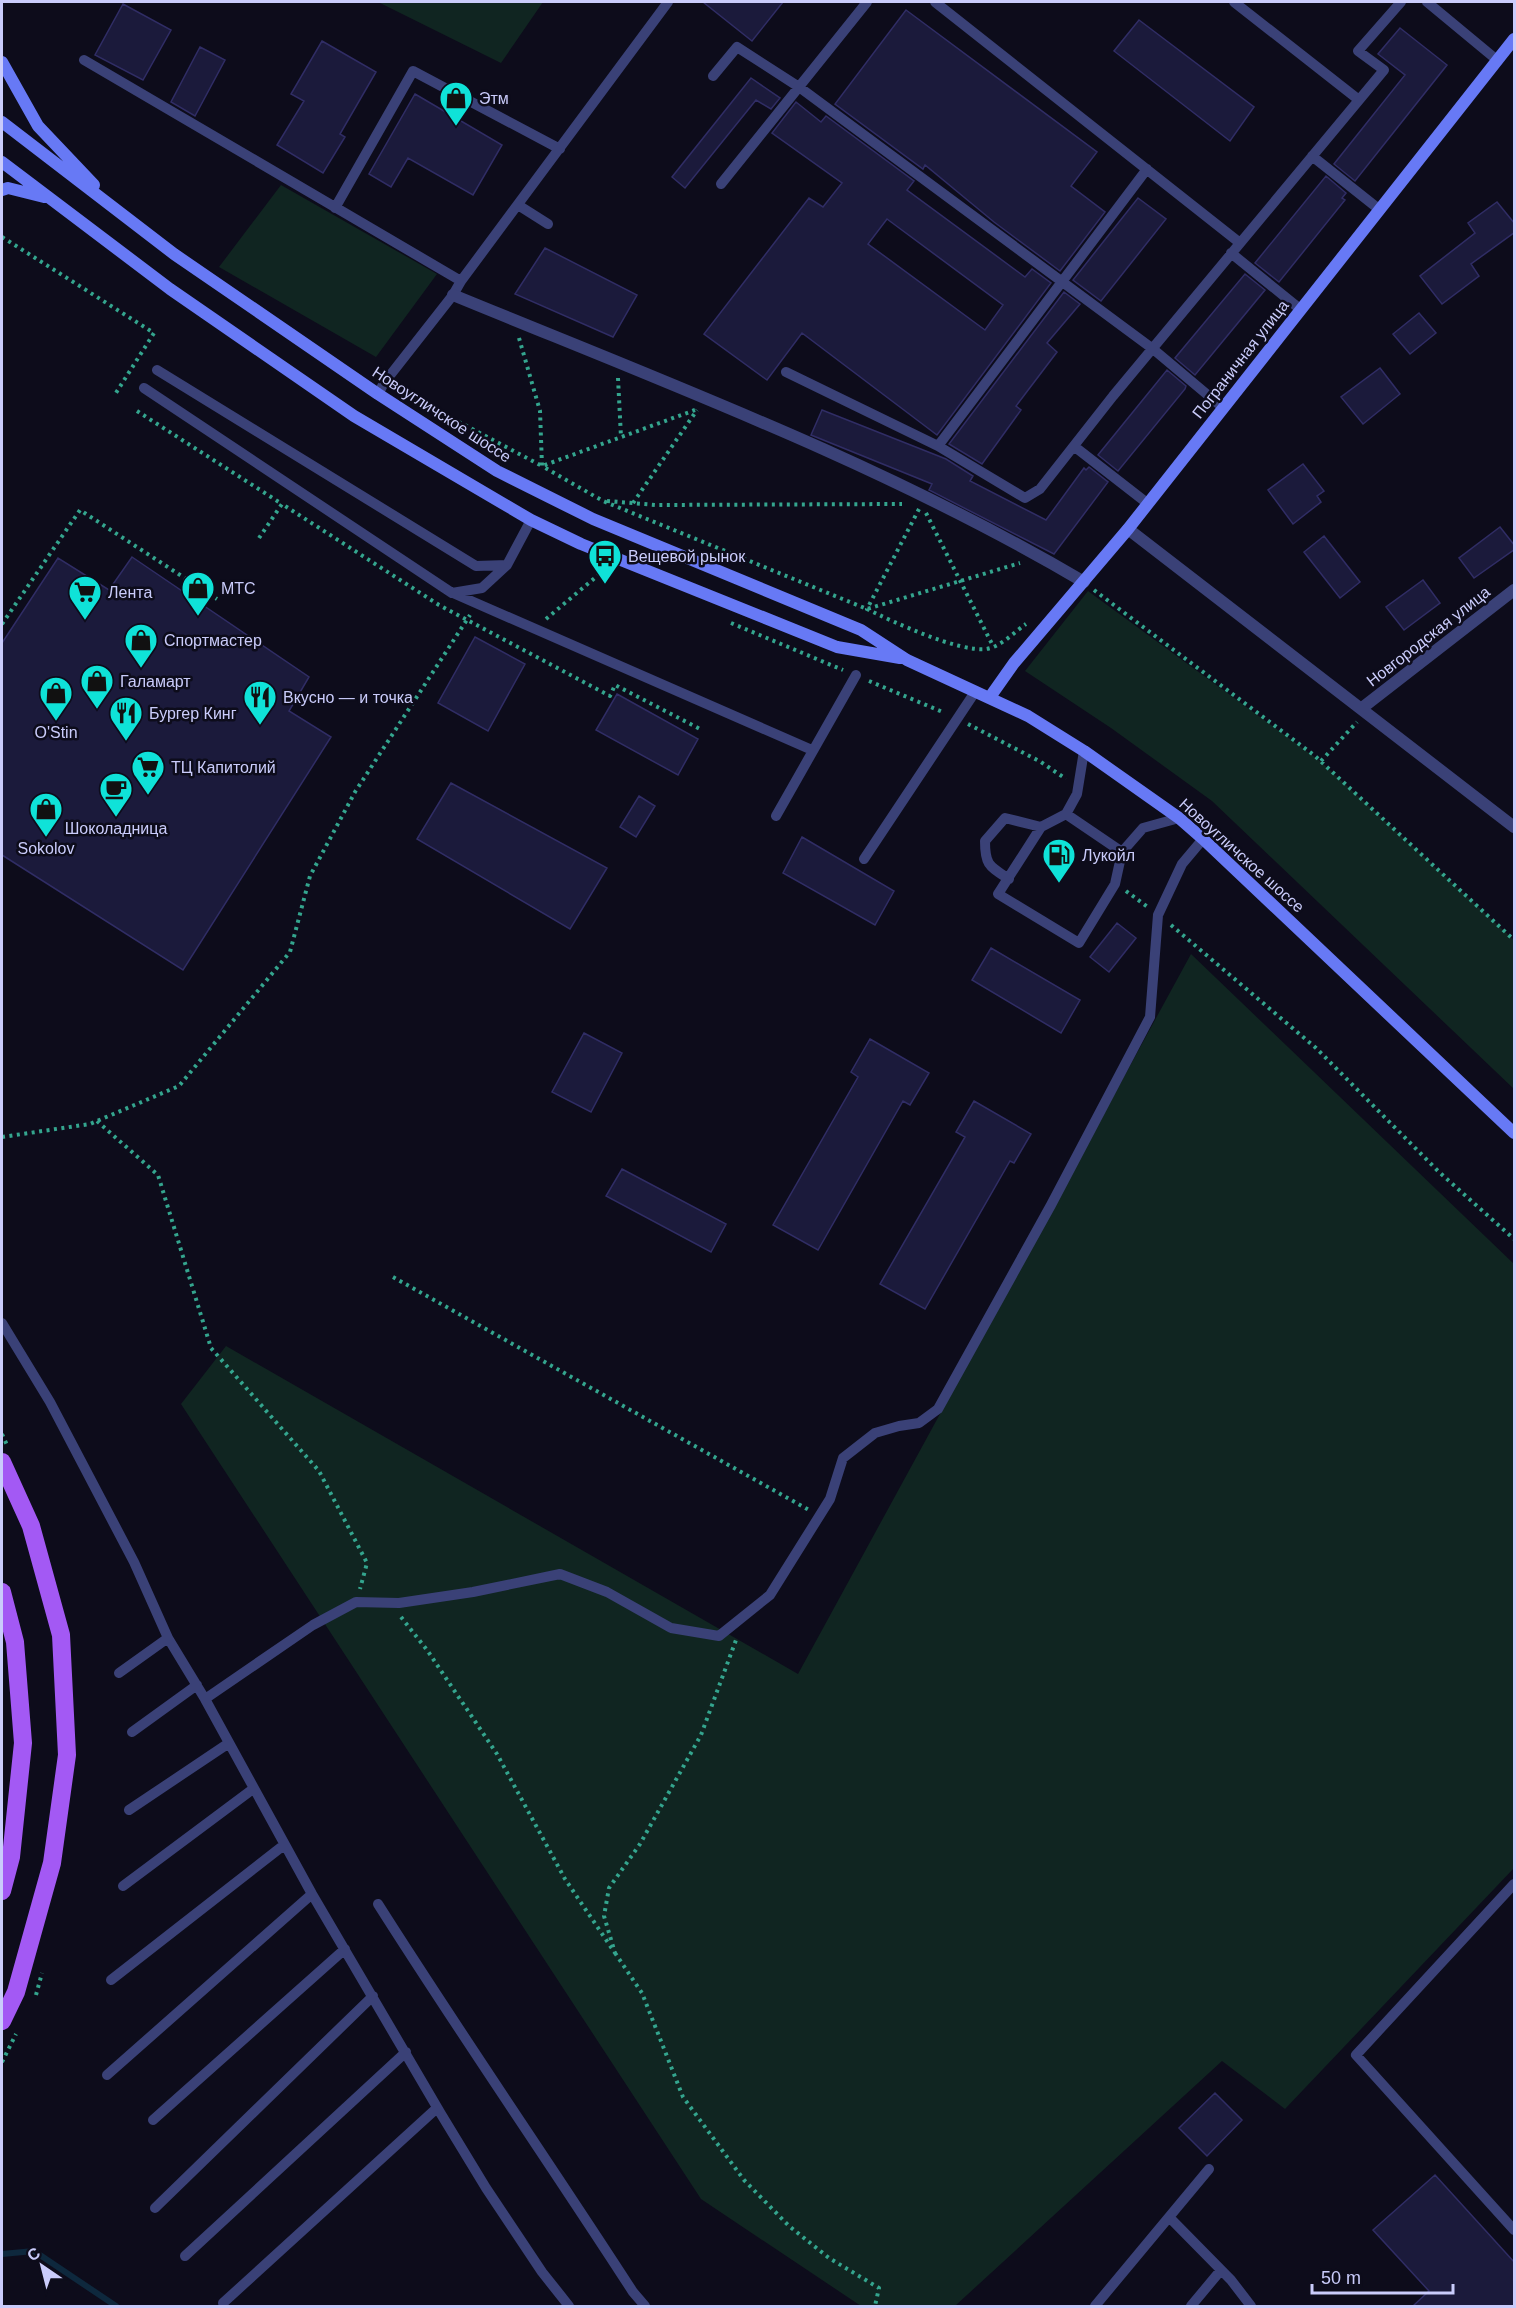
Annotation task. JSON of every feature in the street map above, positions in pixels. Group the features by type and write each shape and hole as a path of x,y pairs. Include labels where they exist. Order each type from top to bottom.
{"main road":[{"name":"Пограничная улица","path":"990,697 1014,663 1128,529 1497,60 1512,47"},
{"path":"2,62 38,126 122,214"},
{"name":"Новоугличское шоссе","path":"2,122 174,254 378,394 497,471 593,519 861,630 907,660 1028,716 1084,751 1179,818 1203,839 1515,1133"},
{"name":"Новоугличское шоссе","path":"2,162 170,289 354,416 531,520 581,544 837,647 907,660"},
{"path":"2,190 8,188 48,198"},
{"path":"2,1462 31,1526 61,1635 67,1755 52,1863 16,1992 2,2021"},
{"path":"2,1592 15,1642 23,1743 11,1857 2,1891"}],"street":[{"path":"453,295 618,361 886,478 958,513 1084,582"},
{"path":"1128,529 1515,827"},
{"name":"Новгородская улица","path":"1364,710 1515,590"}],"lane":[{"path":"378,394 668,2"},
{"path":"721,184 867,2"},
{"path":"935,2 1240,243"},
{"path":"1234,2 1359,100"},
{"path":"786,372 938,446 1025,498 1040,489 1231,253 1384,70 1358,51 1401,2"},
{"path":"1427,2 1497,60"},
{"path":"713,76 737,47 799,87 1153,349 1222,407"},
{"path":"84,60 461,281"},
{"path":"335,208 413,71 560,149"},
{"path":"1312,156 1380,210"},
{"path":"938,446 1147,169"},
{"path":"518,205 548,224"},
{"path":"1231,253 1300,309"},
{"path":"156,370 476,566 507,565"},
{"path":"144,388 452,593 812,750"},
{"path":"1075,447 1147,503"},
{"path":"452,593 482,588 507,565 531,520"},
{"path":"776,816 856,675"},
{"path":"864,859 975,692"},
{"path":"1084,751 1077,794 1066,814 1041,827 998,894 1079,943 1115,884 1122,852 1143,828 1179,818"},
{"path":"1066,814 1122,852"},
{"path":"1009,879 990,867 985,857 985,841 1005,818 1041,827"},
{"path":"205,1699 313,1624 356,1602 389,1602 473,1592 560,1574 607,1592 671,1628 719,1636 770,1595 830,1499 843,1458 875,1433 919,1423 938,1409 949,1392 1150,1017 1158,915 1182,864 1203,839"},
{"path":"2,1323 50,1402 134,1562 168,1638 205,1699 312,1894 486,2188 542,2272 569,2307"},
{"path":"119,1673 168,1638"},
{"path":"132,1732 197,1685"},
{"path":"129,1810 228,1743"},
{"path":"123,1886 253,1789"},
{"path":"111,1980 284,1845"},
{"path":"1515,1884 1356,2055 1515,2230"},
{"path":"108,2075 312,1894"},
{"path":"378,1904 430,1986 645,2307"},
{"path":"153,2120 345,1949"},
{"path":"155,2208 373,1996"},
{"path":"185,2256 406,2052"},
{"path":"223,2303 437,2108"},
{"path":"1095,2307 1209,2169"},
{"path":"1169,2217 1221,2270 1251,2307"},
{"path":"1191,2307 1221,2270"}],"path":[{"path":"2,237 154,333 114,396"},
{"path":"514,320 540,411 542,466"},
{"path":"618,361 621,437"},
{"path":"416,399 603,501 918,632 970,648 988,649 1000,643 1031,619"},
{"path":"542,466 698,409 633,503"},
{"path":"137,411 439,605 610,696 615,685 702,730"},
{"path":"603,501 910,504"},
{"path":"260,538 282,504"},
{"path":"867,609 921,504 993,646"},
{"path":"2,624 80,510 217,598"},
{"path":"867,609 1029,560"},
{"path":"594,567 613,575"},
{"path":"543,622 603,571"},
{"path":"1084,582 1320,761 1515,940"},
{"path":"2,1137 90,1124 179,1086 290,952 310,876 355,792 477,604"},
{"path":"723,620 957,719 1041,762 1079,786"},
{"path":"1320,761 1364,710"},
{"path":"1115,884 1158,915 1316,1048 1439,1172 1515,1239"},
{"path":"97,1121 158,1176 211,1348 319,1471 367,1563 356,1602"},
{"path":"393,1277 819,1516"},
{"path":"389,1602 428,1650 466,1706 497,1754 565,1879 642,1993 683,2097 744,2180 789,2226 829,2258 879,2289 875,2307"},
{"path":"615,1953 604,1916 609,1888 651,1825 701,1735 745,1615"}],"green space":[{"path":"378,2 543,2 501,63"},
{"path":"281,185 437,274 376,357 219,267"},
{"path":"1088,591 1320,761 1514,940 1514,1089 1212,801 1111,728 1025,671"},
{"path":"1191,954 1514,1264 1514,1868 1285,2109 1222,2061 955,2306 861,2306 701,2199 181,1404 226,1346 798,1674"}],"building":[{"path":"703,2 783,2 752,41"},
{"path":"123,4 171,30 143,80 95,55"},
{"path":"906,10 1097,152 1071,186 1105,212 1060,271 994,222 925,165 923,169 835,104"},
{"path":"1139,20 1254,107 1230,141 1114,51"},
{"path":"1400,28 1447,65 1355,181 1334,164 1405,75 1378,54"},
{"path":"322,41 376,72 340,134 345,137 323,173 277,145 304,101 291,94"},
{"path":"200,47 225,60 195,116 171,102"},
{"path":"751,78 780,98 771,109 756,100 685,188 672,177"},
{"path":"415,94 502,145 473,195 408,158 391,187 369,174"},
{"path":"796,102 821,122 826,116 914,181 907,190 1025,277 1032,269 1051,283 937,435 802,333 767,380 704,334 809,198 823,207 842,183 772,133","holes":["887,219 1003,305 985,330 868,244"]},
{"path":"1326,176 1346,193 1342,198 1345,200 1279,282 1255,263"},
{"path":"1138,198 1166,219 1101,301 1073,280"},
{"path":"1497,202 1515,224 1515,232 1471,264 1479,276 1442,304 1420,276 1475,233 1468,223"},
{"path":"545,248 637,295 613,337 515,294"},
{"path":"1245,274 1265,290 1195,375 1175,358"},
{"path":"1064,292 1080,304 1047,343 1057,352 1016,406 1021,410 982,464 949,444"},
{"path":"1419,313 1436,333 1410,354 1393,334"},
{"path":"1380,368 1400,394 1363,424 1341,397"},
{"path":"1167,370 1186,386 1185,389 1118,471 1098,455"},
{"path":"822,410 946,459 973,476 970,481 1046,520 1084,468 1086,470 1089,467 1108,482 1054,554 929,490 932,484 811,435"},
{"path":"1303,464 1324,491 1317,496 1321,502 1293,524 1268,490"},
{"path":"1500,527 1515,549 1474,578 1459,558"},
{"path":"1324,536 1360,582 1340,598 1304,552"},
{"name":"ТЦ Капитолий","path":"132,557 309,677 289,711 331,737 183,970 2,855 2,643 58,558 109,590"},
{"path":"1423,580 1440,603 1404,630 1386,607"},
{"path":"475,637 525,664 488,731 438,703"},
{"path":"617,694 698,739 678,775 596,730"},
{"path":"451,783 607,868 570,929 417,839"},
{"path":"639,796 655,806 636,837 620,827"},
{"path":"802,837 894,891 875,925 783,873"},
{"path":"1117,923 1136,938 1109,972 1090,957"},
{"path":"991,948 1080,1000 1061,1033 972,980"},
{"path":"584,1033 622,1053 591,1112 552,1092"},
{"path":"870,1039 929,1073 910,1105 903,1101 818,1250 773,1225 858,1077 851,1072"},
{"path":"974,1101 1031,1134 1014,1163 1010,1161 925,1309 880,1284 965,1137 956,1132"},
{"path":"622,1169 726,1224 711,1252 606,1196"},
{"path":"1215,2093 1242,2120 1207,2156 1179,2128"},
{"path":"1435,2175 1515,2263 1515,2307 1412,2307 1429,2291 1373,2230"}],"waterway":[{"path":"2,2254 34,2251 116,2306"}],"place":[{"name":"Этм","path":"456,127"},
{"name":"Вещевой рынок","path":"605,585"},
{"name":"МТС","path":"198,617"},
{"name":"Лента","path":"85,621"},
{"name":"Спортмастер","path":"141,669"},
{"name":"Галамарт","path":"97,710"},
{"name":"O'Stin","path":"56,722"},
{"name":"Вкусно — и точка","path":"260,726"},
{"name":"Бургер Кинг","path":"126,742"},
{"name":"ТЦ Капитолий","path":"148,796"},
{"name":"Шоколадница","path":"116,818"},
{"name":"Sokolov","path":"46,838"},
{"name":"Лукойл","path":"1059,884"}]}
